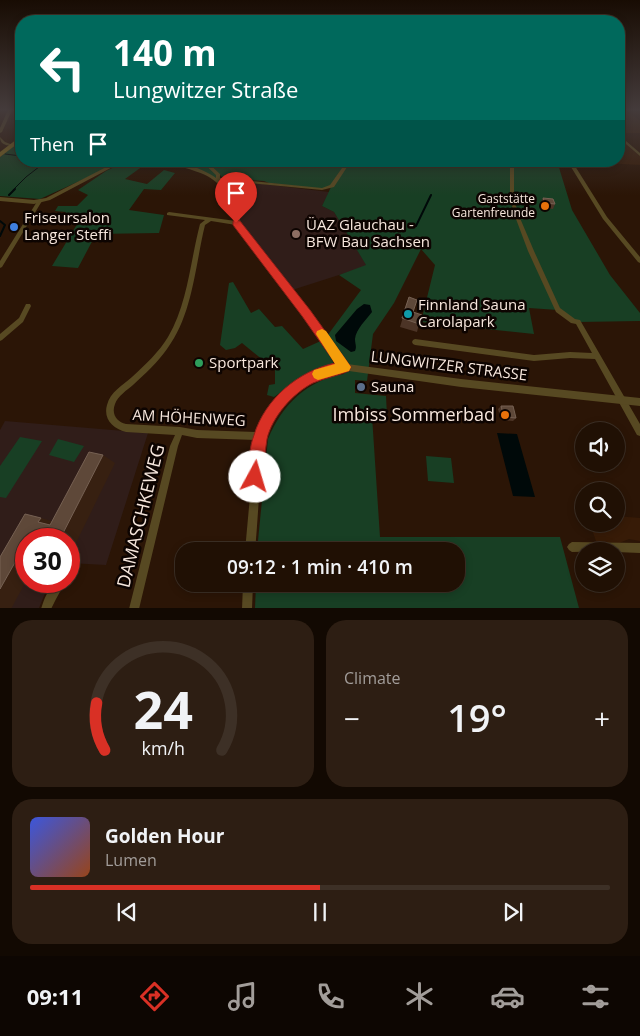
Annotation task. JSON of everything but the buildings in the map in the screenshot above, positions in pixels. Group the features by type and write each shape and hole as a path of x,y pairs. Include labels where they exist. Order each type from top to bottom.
{"main road":[{"path":"0,155 15,142"}],"street":[{"path":"0,138 4,143 11,145"},
{"path":"625,141 640,155"},
{"path":"0,199 40,201 111,167"},
{"path":"185,167 218,179 327,189 332,186 345,167"},
{"path":"209,167 218,175 236,223 306,313 344,367 318,374 295,388 274,408 260,436 251,542"},
{"path":"512,167 512,194 515,211 558,310 574,322 578,322 640,432"},
{"path":"573,167 605,218 640,261"},
{"path":"0,266 40,201"},
{"path":"169,214 236,223"},
{"name":"AM HÖHENWEG","path":"210,220 203,224 188,291 169,341 131,382 118,393 112,402 110,413 112,421 118,427 197,434 260,436"},
{"path":"0,338 21,320 28,306"},
{"path":"415,342 534,358 598,356"},
{"name":"LUNGWITZER STRASSE","path":"344,367 461,384 623,402 640,402"},
{"name":"DAMASCHKEWEG","path":"134,608 174,446 180,431"},
{"path":"572,547 640,548"},
{"path":"247,608 248,592"},
{"path":"46,608 54,593"}],"shaded area":[{"path":"625,141 640,155 640,165 625,164"},
{"name":"ÜAZ Glauchau - BFW Bau Sachsen","path":"229,180 329,192 322,206 334,212 367,266 289,291 241,230 222,185"},
{"path":"364,304 370,305 372,312 357,332 355,339 356,349 351,352 336,341 335,335 357,309"},
{"path":"5,421 148,433 106,565 80,564 80,528 15,528 15,593 45,593 39,608 0,608 0,430"},
{"path":"497,433 517,434 535,497 513,496"},
{"path":"625,517 640,518 640,541 629,539 622,542 596,541 593,532 625,532"}],"green space":[{"path":"15,145 15,167 106,167 106,169 40,199 0,196 0,157"},
{"path":"114,167 142,167 125,179 147,184 164,170 175,173 161,190 144,189 129,210 164,215 159,233 96,234 78,268 52,266 79,221 60,219 66,212 55,211 58,206 77,206 88,195 78,190"},
{"path":"185,167 559,167 572,210 610,275 640,313 640,321 578,322 558,310 529,308 534,334 421,322 435,265 421,249 394,303 373,334 367,381 355,380 355,393 386,396 387,416 372,416 380,537 560,537 579,608 255,608 256,592 465,592 465,542 258,542 268,439 281,415 297,396 318,382 344,374 347,361 343,359 327,336 361,290 339,275 366,265 334,212 322,206 331,187 322,189 264,181 223,178 219,174 218,179"},
{"path":"233,282 251,313 259,309 275,327 282,326 303,349 323,340 334,364 300,379 274,397 267,395 269,385 275,384 275,370 242,343 235,348 226,350 220,345 229,283"},
{"path":"20,437 42,441 6,498 0,497 0,466"},
{"path":"58,439 84,446 74,462 49,455"},
{"path":"426,456 451,458 454,483 428,481"}],"waterway":[{"path":"5,154 15,155"},
{"path":"13,190 39,167"},
{"path":"9,195 15,189"},
{"path":"416,226 431,195"},
{"path":"0,221 5,225 0,236"}],"slow traffic":[{"path":"318,374 344,367 322,334"}],"place":[{"name":"Gaststätte Gartenfreunde","path":"545,206"},
{"name":"Friseursalon Langer Steffi","path":"14,227"},
{"name":"ÜAZ Glauchau - BFW Bau Sachsen","path":"296,234"},
{"name":"Finnland Sauna Carolapark","path":"408,314"},
{"name":"Sportpark","path":"199,363"},
{"name":"Sauna","path":"361,387"},
{"name":"Imbiss Sommerbad","path":"505,415"}],"route":[{"path":"236,223 306,313 344,367 329,370 306,380 282,399 274,408 260,436 255,477"}]}
